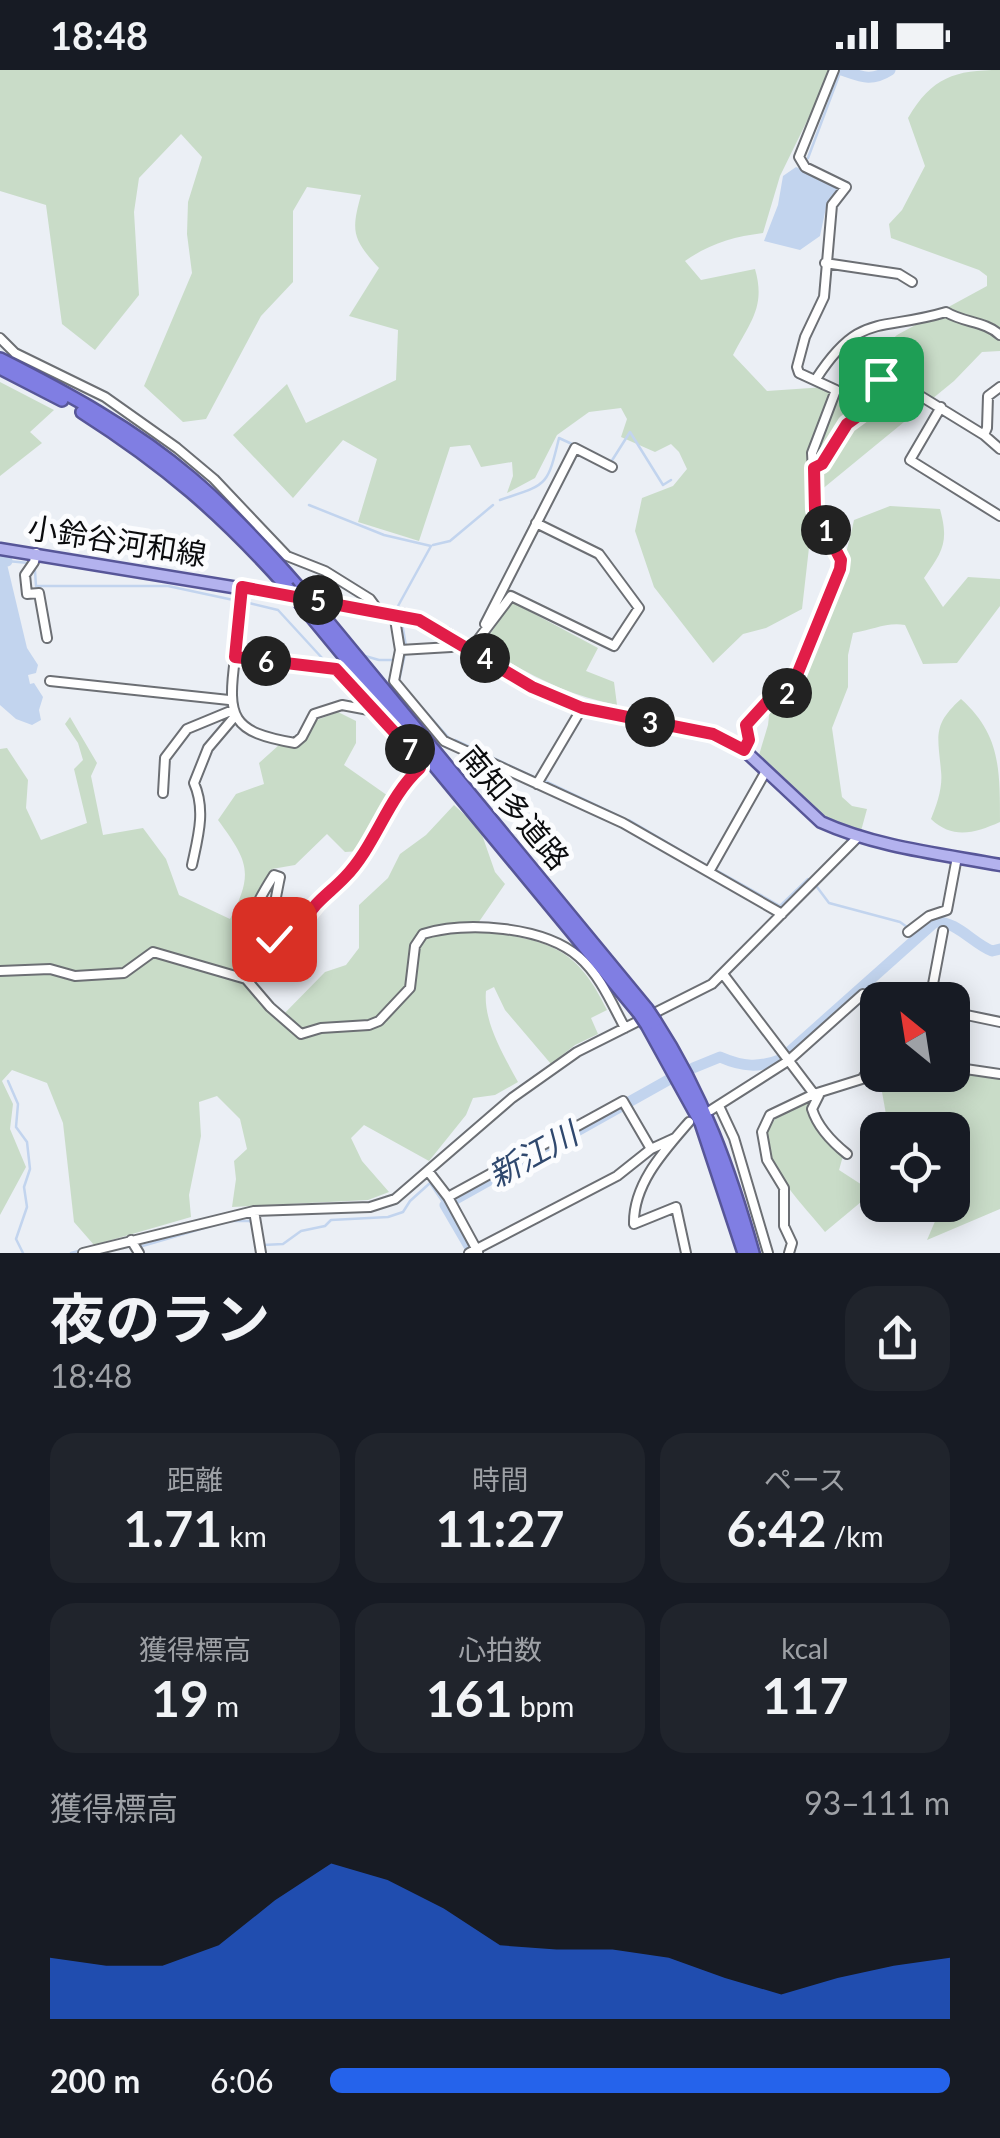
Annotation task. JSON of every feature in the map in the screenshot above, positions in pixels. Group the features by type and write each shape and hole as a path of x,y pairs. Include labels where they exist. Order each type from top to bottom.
{"highway":[{"name":"南知多道路","path":"0,358 106,418 166,458 219,502 643,1011"},
{"name":"南知多道路","path":"0,368 78,409 136,447 214,508 315,606 680,1062 708,1118 753,1253"},
{"path":"0,377 70,411 78,409"},
{"name":"南知多道路","path":"651,1023 700,1123 744,1253"}],"main road":[{"name":"小鈴谷河和線","path":"0,549 378,610 419,620 473,648 532,687 582,708 713,734 744,750 821,822 858,837 1000,865"}],"street":[{"path":"744,750 749,740 746,725 766,703 790,692 840,569 841,560 815,510 812,453 836,390 799,372 797,367 805,337 824,297 832,205 846,187 804,167 800,157 834,70"},
{"path":"825,263 899,274 912,282"},
{"path":"816,379 832,354 851,336 877,323 910,323 946,312 965,323 982,323 1000,335"},
{"path":"0,338 15,353 105,398 177,448 214,479 287,556 325,571 370,599 378,610"},
{"path":"814,468 822,464 847,424 869,408 881,379 888,376 1000,449"},
{"path":"984,435 988,396 1000,388"},
{"path":"941,408 910,460 1000,516"},
{"path":"473,648 575,448 612,466"},
{"path":"473,648 511,596 614,646 639,608 599,554 536,523"},
{"path":"36,553 24,578 27,594 39,592 47,638"},
{"path":"242,587 230,700 235,712 260,737 294,743 302,738 314,714 342,705 375,711"},
{"path":"394,614 400,650 394,681 398,692 444,741 623,823 782,914"},
{"path":"400,650 451,647 459,642"},
{"path":"235,657 336,669 420,760 420,768 404,783 363,856 343,880 322,895 302,925 297,953 291,955 274,939 273,913 280,877 274,875 260,896 243,942 246,979"},
{"path":"50,681 230,700"},
{"path":"537,784 582,708"},
{"path":"163,793 164,758 186,729 235,712"},
{"path":"192,865 200,827 200,797 194,783 208,748 235,712"},
{"path":"710,870 766,771"},
{"path":"83,1253 254,1211 378,1206 402,1195 512,1098 577,1052 698,994 723,974 858,837"},
{"path":"908,932 929,916 947,910 957,857"},
{"path":"0,970 50,969 75,976 124,973 153,952 246,979 270,1007 302,1034 379,1021 410,988 415,946 423,934 446,927 480,926 558,943 580,957 597,976 626,1028"},
{"path":"933,982 943,931"},
{"path":"723,974 816,1095"},
{"path":"768,1253 734,1138 715,1108 788,1060 860,997"},
{"path":"970,1016 1000,1022"},
{"path":"970,1070 1000,1074"},
{"path":"789,1253 792,1243 784,1226 784,1188 767,1160 762,1132 770,1115 860,1080"},
{"path":"816,1095 812,1109 815,1117 831,1141 847,1154"},
{"path":"449,1200 625,1104 651,1149"},
{"path":"686,1253 676,1207 634,1224 642,1184 690,1122"},
{"path":"428,1171 449,1200 474,1252 617,1176 651,1149 675,1138"},
{"path":"254,1211 261,1253"},
{"path":"131,1240 139,1253"}],"green space":[{"path":"0,70 832,70 780,176 763,233 722,242 685,261 701,280 755,269 757,304 733,355 767,391 840,386 897,335 987,286 987,276 979,270 891,238 889,224 902,210 925,166 908,118 917,104 936,85 957,74 1000,70 1000,351 982,352 954,381 815,495 802,609 766,628 743,634 713,663 654,587 635,531 642,498 673,486 687,469 671,444 655,452 621,437 627,419 621,408 589,412 557,435 535,478 507,493 513,476 512,462 481,467 470,445 450,447 419,541 358,522 377,459 343,440 293,498 233,435 287,384 306,423 396,380 398,330 349,316 379,268 356,234 361,195 307,187 293,211 293,282 261,316 206,419 183,422 144,386 192,273 188,202 202,157 181,134 139,178 134,212 139,295 95,350 62,324 46,205 0,191"},
{"path":"0,382 54,410 30,432 42,443 0,476"},
{"path":"890,506 940,509 942,546 924,578 943,607 968,577 1000,579 1000,606 957,663 923,664 905,625 885,625 853,633 848,687 832,728 842,797 852,806 867,809 861,831 825,817 759,755 770,707 794,688 822,629 854,520"},
{"path":"512,602 598,648 586,671 614,682 617,705 546,682 482,646"},
{"path":"961,699 984,725 995,753 1000,822 956,832 931,819 941,783 941,724"},
{"path":"338,712 356,721 356,743 344,765 391,798 361,851 345,852 327,834 295,865 272,869 255,897 237,948 242,983 277,1021 325,972 346,965 359,948 359,905 388,878 400,854 426,835 454,805 480,829 495,872 505,884 474,929 538,942 569,957 595,987 607,1010 591,1018 598,1034 575,1045 551,1064 505,1010 494,987 486,991 491,1027 518,1082 495,1095 473,1098 466,1115 429,1161 364,1125 351,1138 362,1161 389,1192 368,1200 232,1207 234,1161 247,1149 240,1119 217,1096 199,1102 201,1136 189,1195 191,1217 94,1245 74,1222 63,1123 47,1083 12,1070 2,1081 13,1104 10,1129 26,1167 0,1215 0,749 7,748 28,780 26,808 41,840 87,823 74,769 83,760 78,743 65,724 70,717 97,763 91,776 103,835 143,828 166,859 179,895 230,919 243,889 244,867 236,846 218,820 236,794 264,784 259,763 279,745 296,746 309,735 314,721"},
{"path":"970,1074 1000,1078 1000,1209 970,1222 970,1112 886,1112 882,1092 970,1092"},
{"path":"806,1101 828,1141 843,1156 839,1170 860,1184 860,1203 825,1232 772,1162 767,1144 770,1128 782,1113"},
{"path":"935,1222 969,1222 927,1240"}],"water":[{"path":"796,167 840,186 827,203 820,236 800,250 764,241 778,205 783,176"},
{"path":"0,562 7,564 27,648 38,665 36,673 28,675 30,684 34,683 43,697 41,720 32,725 16,719 0,705"}],"waterway":[{"path":"808,158 841,70"},
{"path":"842,70 866,77 890,70"},
{"path":"611,462 630,432 663,485 671,480"},
{"path":"500,500 543,482 559,438 572,444"},
{"path":"309,505 384,535 431,546 398,606"},
{"path":"433,545 450,541 493,505"},
{"path":"0,560 7,561"},
{"path":"7,561 29,563"},
{"path":"35,571 36,586 168,586 238,601"},
{"path":"249,603 278,610 323,659 330,664 340,662"},
{"path":"402,623 406,646"},
{"path":"399,681 405,654"},
{"path":"365,656 393,660"},
{"path":"417,702 449,738"},
{"path":"455,740 534,777"},
{"path":"545,781 623,818"},
{"path":"629,820 707,866"},
{"path":"716,870 780,906 808,879"},
{"path":"817,887 829,903 907,927"},
{"name":"新江川","path":"788,1053 935,922 950,925 992,951 1000,949"},
{"name":"新江川","path":"693,1068 720,1057 751,1065 782,1059"},
{"name":"新江川","path":"473,1253 445,1205 670,1079"},
{"path":"8,1081 18,1104 16,1127 27,1142 30,1169 24,1187 27,1207 16,1239 23,1253"},
{"path":"263,1245 283,1244 301,1231 325,1226 331,1220 388,1217 403,1212 430,1183 445,1205"},
{"path":"139,1247 228,1221 250,1221 253,1226"},
{"path":"71,1253 82,1250"}],"route":[{"path":"274,939 285,952 297,953 302,925 322,895 343,880 363,856 404,783 420,768 420,760 336,669 235,657 242,587 419,620 532,687 582,708 713,734 744,750 749,740 746,725 766,703 790,692 840,569 841,560 815,510 814,468 822,464 847,424 869,408 881,379"}]}
